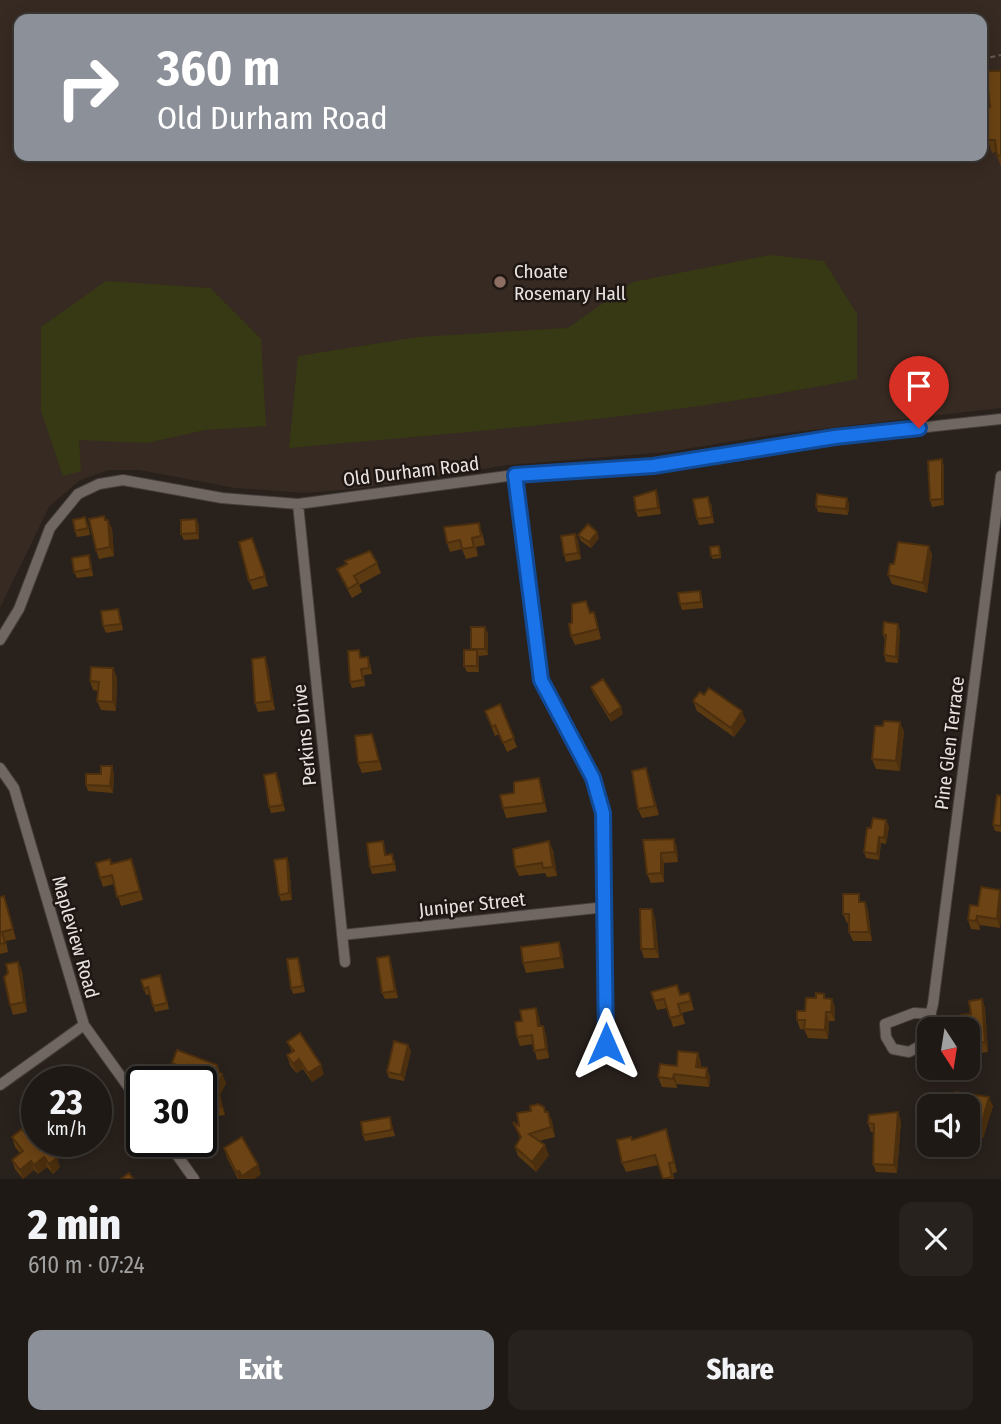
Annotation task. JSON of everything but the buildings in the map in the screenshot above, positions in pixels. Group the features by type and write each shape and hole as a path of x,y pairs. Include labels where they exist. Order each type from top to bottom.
{"street":[{"name":"Old Durham Road","path":"0,640 19,608 50,528 78,494 99,484 123,481 222,498 298,503 515,475 653,466 835,437 1001,419"},
{"path":"515,475 541,680 593,778 601,804 606,907 606,1044"},
{"name":"Pine Glen Terrace","path":"931,1014 914,1013 885,1024 886,1037 893,1049 909,1052 923,1044 931,1014 1001,476"},
{"name":"Perkins Drive","path":"298,503 345,962"},
{"name":"Mapleview Road","path":"0,768 14,788 84,1025 126,1084"},
{"name":"Juniper Street","path":"342,935 606,907"},
{"path":"0,1084 84,1025"},
{"path":"178,1157 194,1179"}],"shaded area":[{"name":"Choate Rosemary Hall","path":"0,0 1001,0 1001,408 778,434 667,452 507,465 363,488 305,493 235,488 139,470 109,470 80,480 49,507 0,608"}],"green space":[{"path":"770,255 824,261 857,314 857,379 645,413 289,448 298,356 418,337 568,328 633,282"},
{"path":"106,281 210,288 261,339 266,426 205,430 147,443 79,440 81,471 63,476 41,411 41,327"}],"place":[{"name":"Choate Rosemary Hall","path":"500,282"}],"route":[{"path":"606,1044 603,813 593,778 541,680 515,475 653,466 835,437 919,428"}]}
